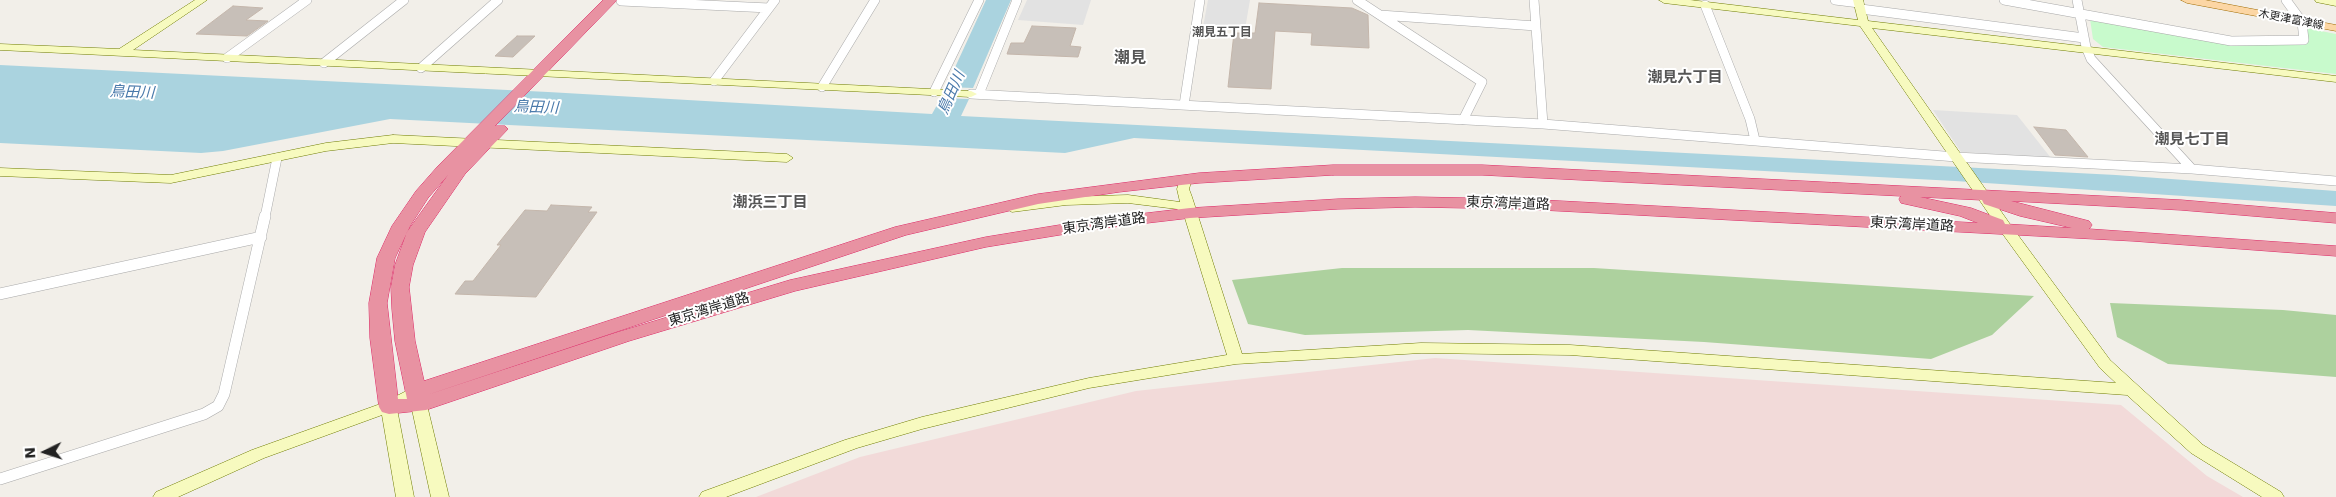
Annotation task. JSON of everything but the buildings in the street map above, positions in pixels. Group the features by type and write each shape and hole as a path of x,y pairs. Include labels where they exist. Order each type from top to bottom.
{"highway":[{"path":"390,407 378,314 378,292 386,258 401,226 414,205 435,178 479,142 618,0"},
{"path":"418,398 405,341 401,310 400,287 404,265 416,232 479,142"},
{"name":"東京湾岸道路","path":"418,398 848,247 970,214 1066,195 1186,180 1323,170 1433,169 1982,194 2181,205 2336,218"},
{"path":"1755,183 1916,201 1992,221 2007,230"},
{"path":"1982,194 2014,209 2081,225 2245,243"},
{"name":"東京湾岸道路","path":"390,407 790,286 969,246 1096,224 1190,213 1338,204 1479,203 2245,243 2336,251"}],"main road":[{"name":"木更津富津線","path":"2187,0 2336,28"}],"street":[{"path":"121,53 202,0"},
{"path":"227,58 307,0"},
{"path":"324,63 404,0"},
{"path":"421,68 498,0"},
{"path":"618,0 769,8"},
{"path":"714,81 775,0"},
{"path":"822,87 875,0"},
{"path":"938,92 978,0"},
{"path":"975,94 1017,0"},
{"path":"1184,105 1200,0"},
{"path":"1356,0 1482,82 1463,120"},
{"path":"1534,0 1543,124"},
{"path":"1664,0 2336,80"},
{"path":"1835,0 2084,38"},
{"path":"2004,0 2231,41 2304,40 2302,22 2286,0"},
{"path":"2077,0 2084,38 2091,59 2192,169"},
{"path":"2320,0 2336,3"},
{"path":"1859,4 1864,24 2007,230 2105,364 2131,390 2197,448 2275,497"},
{"path":"1706,5 1750,119 1755,140"},
{"path":"1379,14 1536,26"},
{"path":"0,47 938,92 1543,124 1956,157 2192,169 2336,181"},
{"path":"0,172 133,179 171,179 336,145 379,139 479,142 787,158"},
{"path":"0,479 204,414 218,406 224,394 261,237 277,158"},
{"path":"1186,180 1183,189 1236,359"},
{"path":"970,214 1061,202 1104,199 1181,206 1190,213"},
{"path":"0,294 261,237"},
{"path":"708,497 851,444 922,423 1089,384 1236,359 1329,352 1431,348 1570,350 2131,390"},
{"path":"418,398 440,497"},
{"path":"162,497 258,454 390,407 405,497"}],"shaded area":[{"path":"1027,0 1091,0 1083,25 1018,20"},
{"path":"1208,0 1250,0 1245,29 1203,27"},
{"path":"1933,110 2017,115 2051,158 1961,152"},
{"path":"1435,358 2121,405 2207,476 2243,497 756,497 860,457 1136,391"}],"green space":[{"path":"2090,19 2232,43 2307,41 2306,28 2336,34 2336,74 2103,47 2093,39"},
{"path":"1342,268 1594,268 2034,296 1992,335 1931,359 1704,342 1468,330 1305,335 1248,324 1232,280"},
{"path":"2110,303 2283,310 2336,315 2336,377 2168,364 2117,337"}],"water":[{"path":"986,0 1011,0 973,88 946,87"},
{"name":"鳥田川","path":"0,65 548,92 932,114 941,98 969,99 961,116 2116,175 2336,191 2336,206 1955,181 1134,138 1065,153 390,119 223,151 201,153 0,143"}],"district":[{"name":"潮見五丁目","path":"1222,33"},
{"name":"潮見","path":"1130,59"},
{"name":"潮見六丁目","path":"1685,78"},
{"name":"潮見七丁目","path":"2192,140"},
{"name":"潮浜三丁目","path":"770,203"}]}
